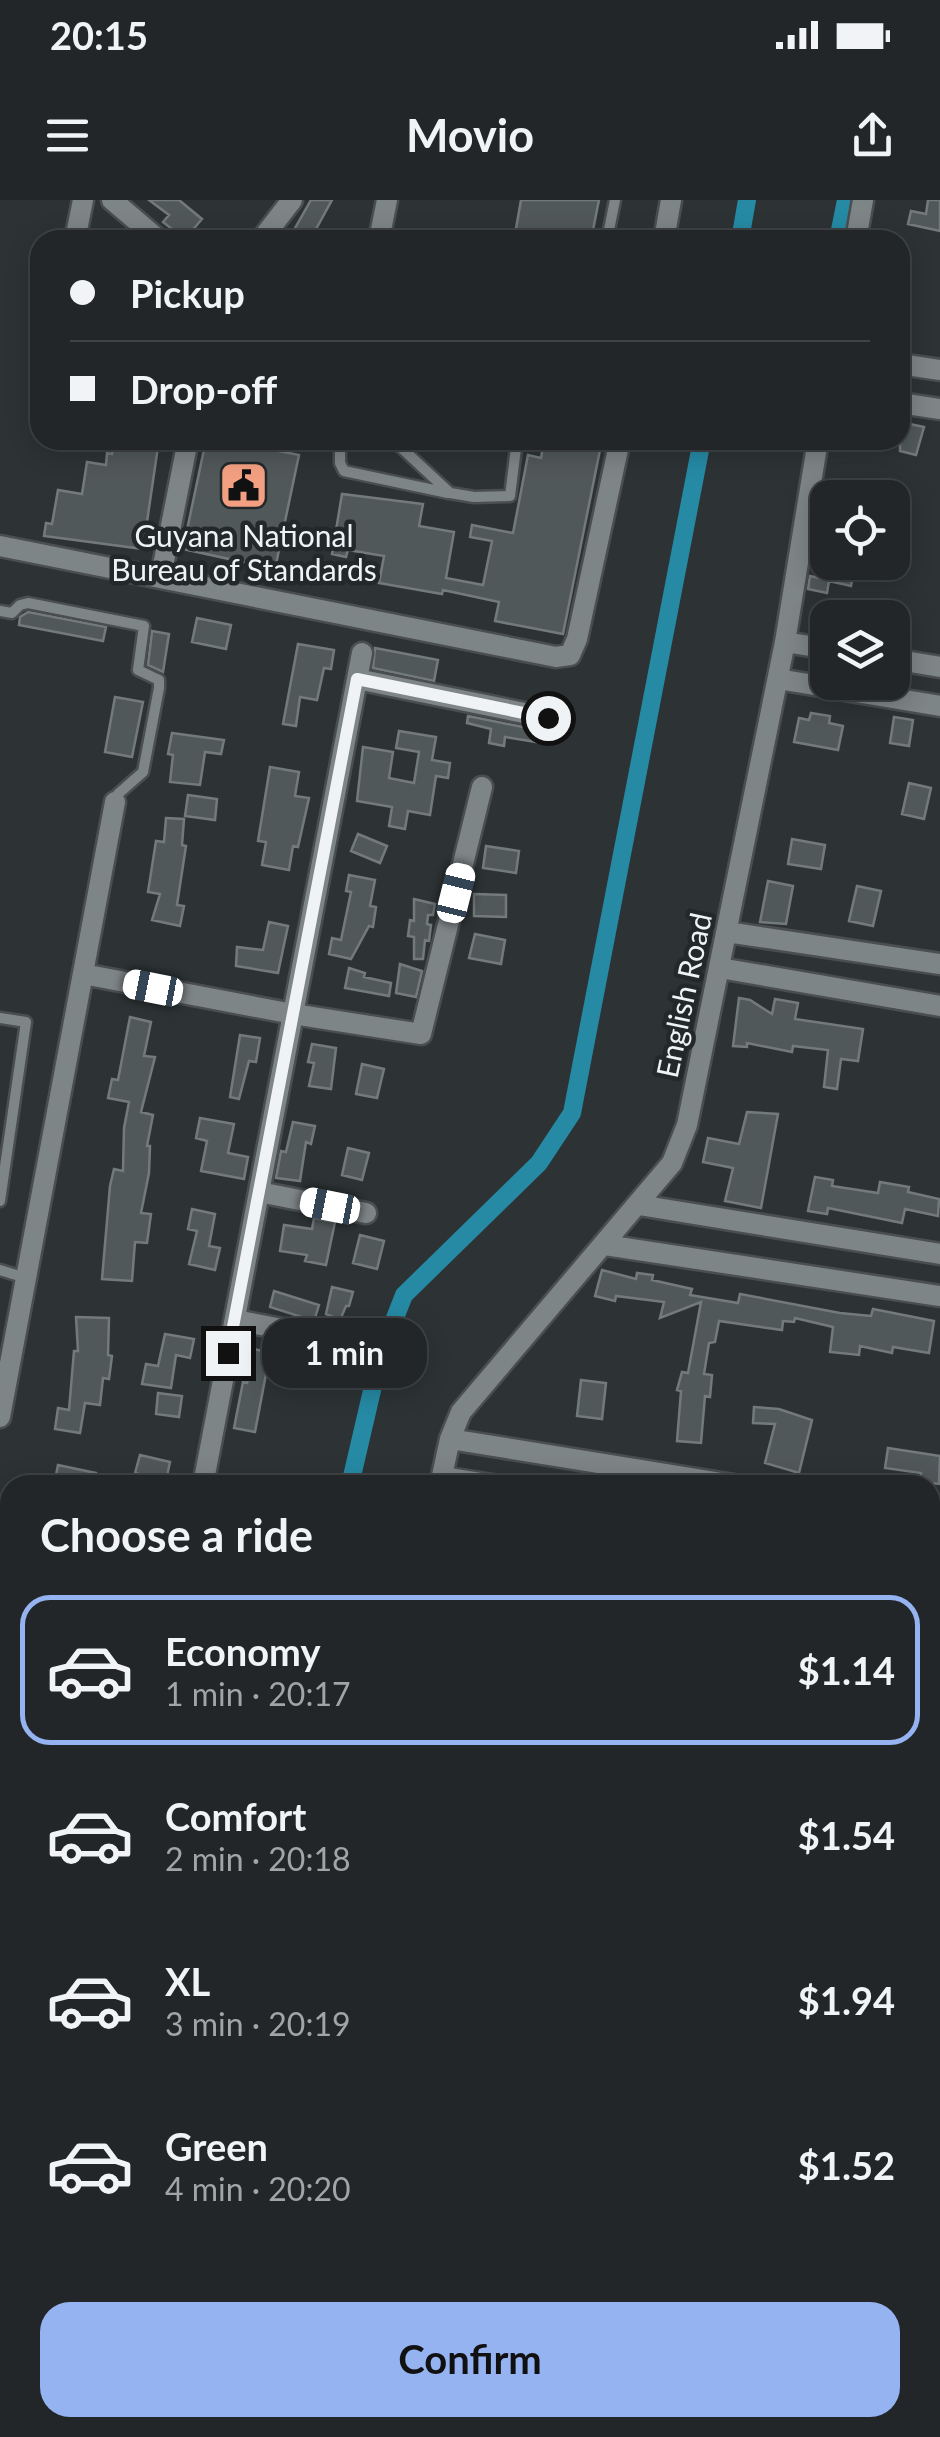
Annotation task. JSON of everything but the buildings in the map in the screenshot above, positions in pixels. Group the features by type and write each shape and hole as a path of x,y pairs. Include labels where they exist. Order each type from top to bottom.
{"street":[{"path":"77,230 83,200"},
{"path":"112,200 146,230"},
{"path":"269,230 292,200"},
{"path":"381,230 386,200"},
{"path":"666,230 671,200"},
{"path":"858,230 863,200"},
{"path":"910,366 940,370"},
{"path":"910,404 940,409"},
{"path":"160,576 186,450"},
{"path":"0,546 556,657 570,655 577,639 618,450"},
{"name":"English Road","path":"442,1475 460,1412 639,1206 672,1164 687,1125 778,679 816,450"},
{"path":"785,642 810,646"},
{"path":"205,1475 362,652"},
{"path":"910,662 940,667"},
{"path":"357,679 548,718"},
{"path":"778,679 940,706"},
{"path":"83,974 421,1034 482,787"},
{"path":"0,1417 116,802"},
{"path":"727,932 940,964"},
{"path":"720,968 940,1006"},
{"path":"259,1192 366,1212"},
{"path":"639,1206 940,1254"},
{"path":"605,1246 940,1296"},
{"path":"235,1320 324,1337"},
{"path":"450,1439 672,1475"}],"lane":[{"path":"609,230 615,200"},
{"path":"340,450 344,471 474,497 510,496 516,450"},
{"path":"404,450 450,493"},
{"path":"0,612 12,613 28,603 144,626 138,670 157,678 160,686 144,772 118,794 116,802"},
{"path":"0,1018 26,1022 0,1201"},
{"path":"0,1270 26,1278"}],"waterway":[{"path":"742,230 747,200"},
{"path":"840,230 846,200"},
{"path":"352,1475 380,1356 404,1295 539,1163 572,1113 700,450"}],"place":[{"name":"Guyana National Bureau of Standards","path":"244,486"}],"route":[{"path":"228,1353 357,679 548,718"}]}
